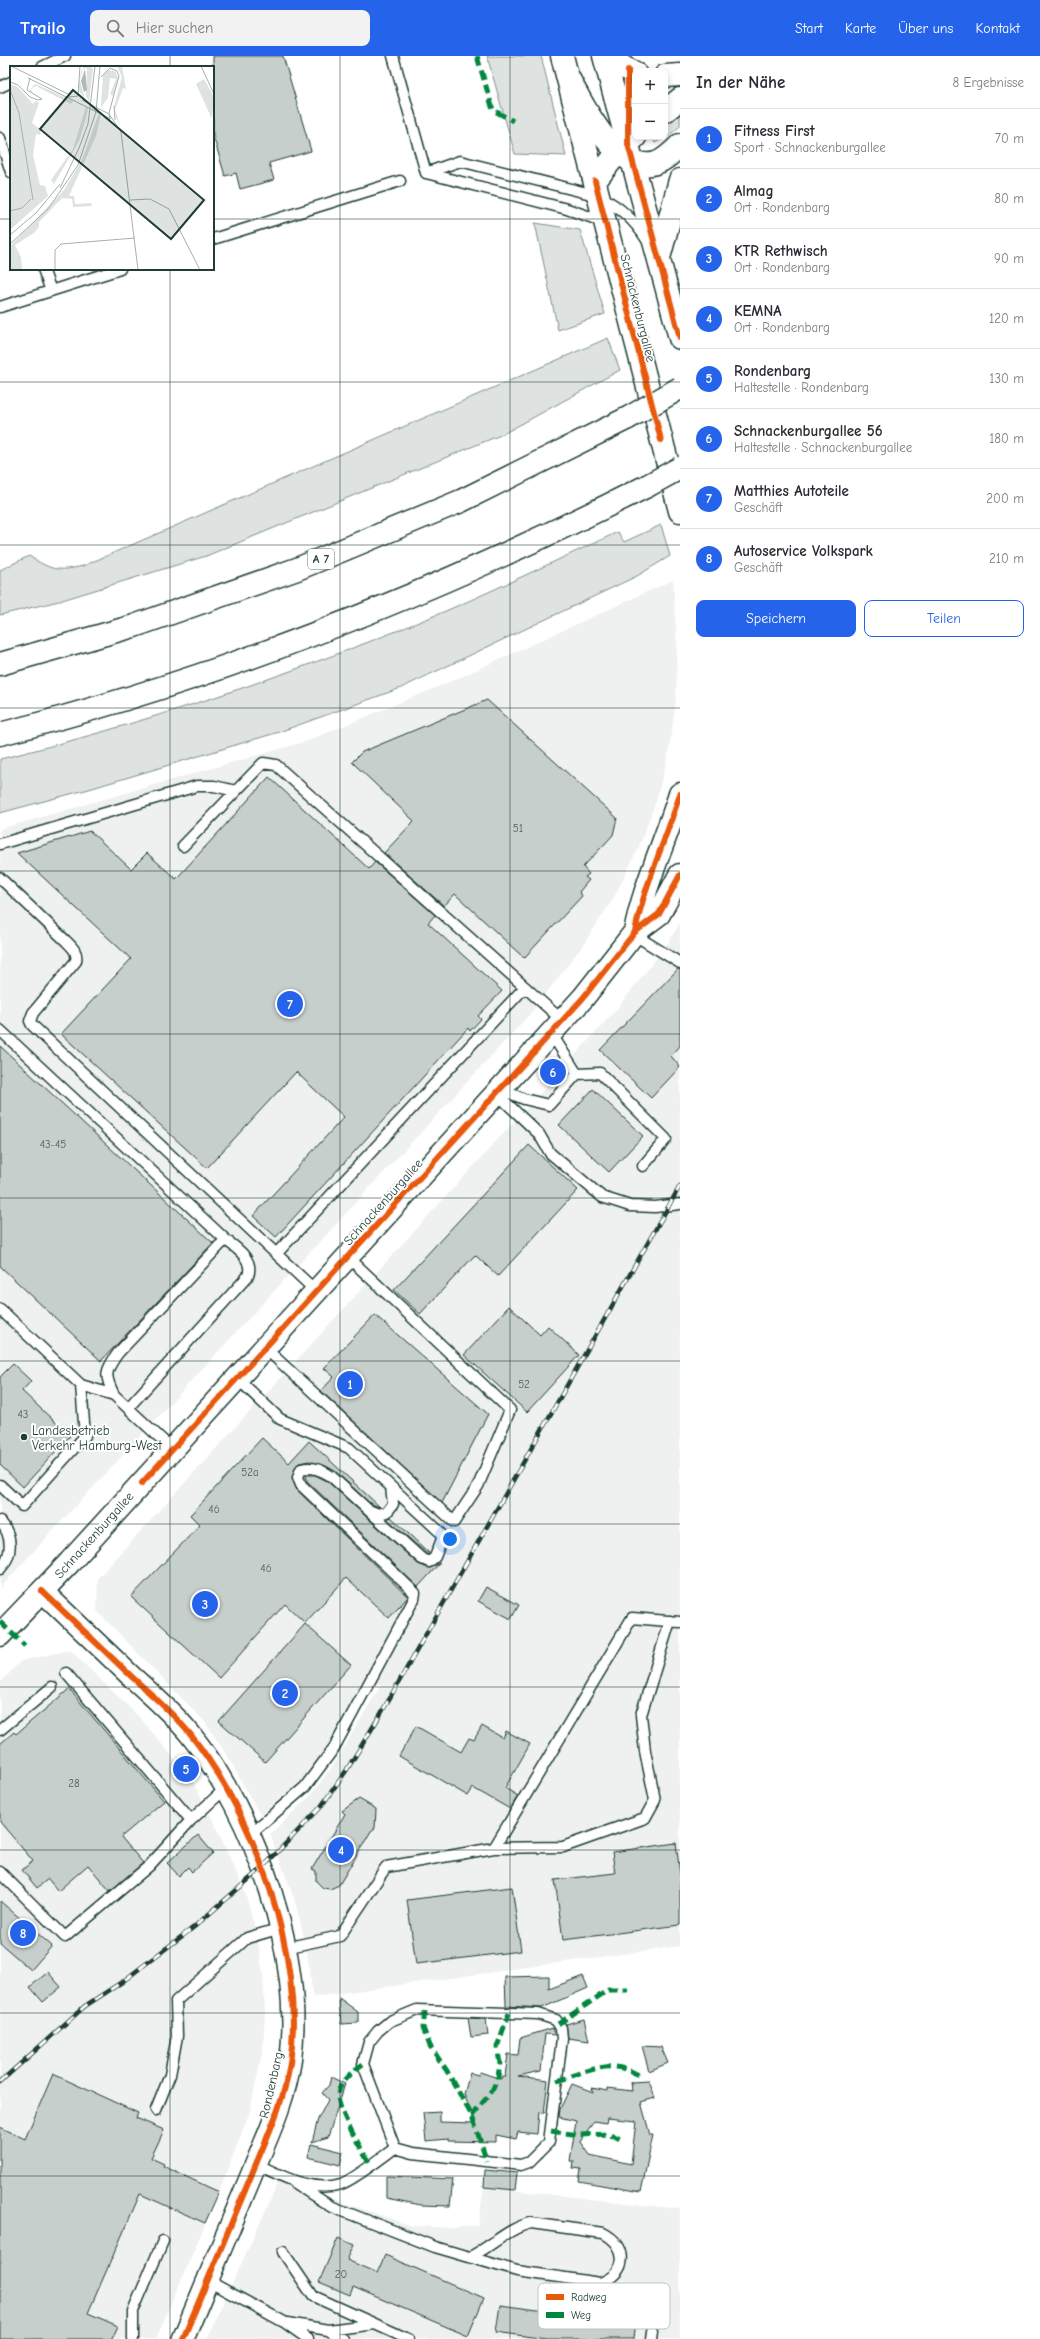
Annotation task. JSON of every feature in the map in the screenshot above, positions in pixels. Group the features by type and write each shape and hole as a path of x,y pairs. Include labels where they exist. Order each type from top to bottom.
{"main road":[{"path":"604,56 680,338"},
{"path":"609,56 623,67 632,72"},
{"path":"565,66 587,113 628,149 654,164 666,157 680,145"},
{"name":"Schnackenburgallee","path":"565,66 680,511"},
{"path":"668,76 680,75"},
{"path":"668,109 680,99"},
{"path":"597,188 628,149"},
{"path":"658,258 680,180"},
{"name":"A 7","path":"0,664 134,626 312,563 461,501 628,418 680,388"},
{"path":"0,734 72,716 205,675 349,622 557,532 680,468"},
{"name":"Schnackenburgallee","path":"634,933 641,900 658,860 680,794"},
{"name":"Schnackenburgallee","path":"0,1635 238,1379 557,1027 607,969 634,933 659,914 680,875"}],"street":[{"name":"Rondenbarg","path":"42,1591 188,1732 208,1757 226,1787 262,1868 281,1928 285,1948 292,2014 290,2063 278,2112 183,2339"}],"lane":[{"path":"44,66 65,56"},
{"path":"392,56 426,173"},
{"path":"0,87 10,82"},
{"path":"0,138 10,169"},
{"path":"426,173 460,161 597,188 629,216 658,258"},
{"path":"426,173 567,209 605,222"},
{"path":"214,239 400,180"},
{"path":"43,270 51,291"},
{"path":"0,307 117,270"},
{"path":"183,846 263,763 276,765 525,987 557,1027 578,1074"},
{"path":"0,844 197,786 214,786 236,791"},
{"path":"0,878 66,941 75,951 77,956 76,961 33,1013 30,1021 32,1025 317,1292"},
{"path":"634,933 680,963"},
{"path":"277,1253 525,987"},
{"path":"0,1030 226,1240 238,1248 250,1263 251,1268 248,1276 128,1408"},
{"path":"499,1091 549,1105 578,1074 600,1073 666,1139 643,1166"},
{"path":"499,1091 539,1134 550,1153 602,1197 630,1206 655,1207 680,1204"},
{"path":"172,1449 114,1395 107,1381 106,1372 111,1363 210,1255 226,1240"},
{"path":"265,1348 454,1522 478,1486 510,1410 348,1257"},
{"path":"0,1309 81,1385 114,1395"},
{"path":"238,1379 280,1420 349,1448 440,1532 442,1538 435,1557 429,1562 422,1560 321,1469 301,1469 298,1477 301,1485 412,1587 415,1593 414,1600 334,1748 305,1787 249,1836"},
{"path":"0,1486 22,1506 85,1436 81,1385"},
{"path":"365,1508 378,1514 387,1512 393,1504 391,1486"},
{"path":"0,1521 8,1534 10,1544 6,1562 0,1569"},
{"path":"285,1948 340,1936 386,1867 494,1848 563,1847 645,1818 655,1800 645,1751 641,1715 675,1621 632,1618 494,1848"},
{"path":"66,1673 191,1820"},
{"path":"0,1730 52,1687"},
{"path":"0,1872 65,1937 149,1866 191,1820 226,1787"},
{"path":"156,2110 170,2076 177,2036 176,2001 247,1938 281,1928"},
{"path":"417,2010 538,2014 556,2020 561,2028 562,2039 549,2142 528,2162 521,2165 413,2153 395,2148 363,2064 369,2042 384,2026 403,2015 417,2010"},
{"path":"289,2179 325,2188 343,2184 395,2148"},
{"path":"256,2164 289,2179 330,2206 435,2247 517,2271 600,2283 609,2280 617,2273 622,2264 622,2255 619,2246 613,2238 603,2234 531,2223 520,2225 487,2249 470,2257"},
{"path":"133,2339 133,2311 163,2241"},
{"path":"283,2252 313,2296 408,2339"},
{"path":"208,2281 284,2322 308,2339"},
{"path":"284,2322 328,2330 375,2324"},
{"path":"328,2330 342,2339"}],"shaded area":[{"path":"487,56 541,56 566,156 515,154"},
{"path":"680,114 680,126 668,136 668,124"},
{"path":"654,140 661,140 655,143"},
{"path":"535,223 580,230 605,314 558,330"},
{"path":"608,338 620,370 503,434 206,556 59,601 0,615 0,570 29,556 49,567 54,568 67,569 83,566"},
{"path":"661,525 670,556 637,576 401,688 279,732 89,789 0,813 0,759 107,731 160,715 316,662 444,612 618,532 624,542"},
{"path":"673,580 677,646 676,700 668,756 655,804 638,849 613,899 583,945 530,1014 0,1588 0,829 307,741 452,681"},
{"path":"680,923 680,1946 313,1997 306,1945 295,1901 270,1834 310,1796 332,1767 381,1685 366,1678 330,1743 301,1781 260,1815 227,1755 205,1722 97,1611 98,1578 616,1010 669,942"},
{"path":"70,1650 140,1718 191,1779 212,1818 245,1892 257,1935 263,1975 265,2012 263,2049 250,2111 219,2192 156,2339 0,2339 0,1683 21,1661"},
{"path":"279,2174 330,2198 412,2226 456,2228 478,2225 484,2187 680,2209 680,2339 207,2339 274,2192"}],"building":[{"path":"213,56 283,56 311,151 269,163 274,180 240,189 236,173 225,176 214,138"},
{"path":"487,700 617,818 613,835 583,867 589,874 585,877 589,880 579,892 582,896 524,958 455,894 444,906 384,853 414,821 352,762 362,752"},
{"path":"269,777 369,869 375,862 435,915 428,923 502,991 478,1016 481,1019 470,1031 468,1028 276,1237 253,1216 344,1117 296,1072 207,1168 61,1034 131,959 17,853 90,831 131,869 147,853 176,879"},
{"path":"678,969 680,969 680,1046 671,1056 680,1067 651,1098 600,1050"},
{"path":"0,1046 213,1243 101,1361 0,1266"},
{"path":"593,1089 643,1136 609,1172 559,1125"},
{"path":"529,1145 578,1190 498,1276 475,1255 420,1314 394,1290"},
{"path":"509,1306 540,1335 548,1326 579,1355 527,1412 464,1355"},
{"path":"375,1315 488,1414 442,1503 321,1391 334,1377 324,1368"},
{"path":"13,1364 31,1381 22,1391 70,1436 23,1487 0,1465 0,1377"},
{"path":"262,1438 289,1463 309,1441 380,1507 371,1504 335,1471 326,1466 309,1461 299,1463 295,1467 292,1479 297,1490 408,1597 389,1618 346,1578 305,1623 285,1604 219,1678 131,1597 200,1525 190,1515"},
{"path":"306,1475 315,1475 327,1481 418,1564 430,1568 440,1563 418,1587 307,1481"},
{"path":"391,1517 429,1553 426,1553 387,1519"},
{"path":"486,1587 519,1605 511,1619 478,1601"},
{"path":"305,1624 351,1665 265,1762 219,1721"},
{"path":"69,1689 164,1801 121,1837 143,1863 110,1891 88,1865 58,1891 48,1879 37,1888 22,1870 33,1861 0,1822 0,1744 14,1732 16,1734"},
{"path":"416,1726 461,1752 469,1738 474,1740 482,1726 503,1738 506,1731 530,1744 505,1788 518,1796 510,1809 473,1788 468,1796 399,1756"},
{"path":"359,1799 376,1809 375,1828 371,1831 339,1885 330,1889 323,1888 316,1881 316,1871 312,1869 345,1814 342,1811"},
{"path":"198,1835 213,1853 192,1872 188,1867 179,1876 167,1863"},
{"path":"676,1843 680,1874 680,1925 563,1940 555,1880 615,1873 612,1852"},
{"path":"512,1887 521,1951 416,1964 407,1900"},
{"path":"0,1901 52,1946 31,1970 0,1943"},
{"path":"48,1972 61,1987 43,2002 30,1987"},
{"path":"549,1976 549,1989 583,1976 588,1988 542,2008 506,2006 505,1977"},
{"path":"339,1998 358,2012 358,2023 341,2024"},
{"path":"468,2018 486,2019 488,2035 471,2037"},
{"path":"584,2019 589,2041 568,2038 566,2024"},
{"path":"553,2028 555,2035 545,2034 541,2071 518,2076 548,2080 544,2113 539,2112 537,2134 518,2132 516,2139 496,2135 496,2142 448,2141 448,2139 426,2141 423,2113 440,2112 440,2122 475,2123 464,2094 470,2073 479,2075 480,2072 501,2079 502,2076 505,2076 508,2054 518,2055 520,2038"},
{"path":"642,2046 661,2047 668,2063 649,2071"},
{"path":"53,2074 138,2113 136,2118 164,2130 151,2158 164,2164 163,2166 219,2192 205,2223 140,2194 88,2313 118,2326 112,2339 0,2339 0,2127 25,2139"},
{"path":"331,2077 345,2084 328,2137 312,2142 318,2119 328,2100 322,2093 329,2085"},
{"path":"649,2081 655,2098 641,2102 650,2135 653,2135 641,2192 579,2181 581,2169 573,2168 574,2162 570,2161 576,2121 559,2117 560,2109 572,2084 593,2092 592,2088 608,2091 608,2088 632,2091 631,2082","holes":["607,2118 636,2121 631,2164 590,2155 581,2142 594,2121 606,2123"]},
{"path":"311,2144 343,2152 340,2165 308,2157"},
{"path":"485,2170 517,2173 515,2190 484,2187"},
{"path":"386,2176 453,2179 450,2206 421,2205 386,2198"},
{"path":"338,2238 354,2245 347,2260 377,2273 385,2255 484,2298 468,2336 353,2287 350,2295 319,2282"},
{"path":"500,2305 538,2310 538,2329 634,2329 633,2339 546,2339 496,2332"}],"railway":[{"path":"0,2082 85,2006 122,1982 194,1927 262,1868 320,1808 346,1771 379,1717 680,1186"}],"marked path":[{"path":"477,56 493,110 513,121"},
{"path":"0,1622 25,1646"},
{"path":"558,2024 608,1990 628,1990"},
{"path":"425,2011 423,2028 430,2046 447,2071 472,2116 487,2161"},
{"path":"472,2116 492,2091 498,2077 500,2063 497,2047 509,2013"},
{"path":"363,2064 351,2073 344,2081 338,2095 346,2120 370,2165"},
{"path":"557,2081 589,2070 609,2067 629,2070 640,2076"},
{"path":"551,2131 579,2135 610,2134 624,2141"}],"cycle path":[{"path":"628,70 628,144 680,338"},
{"path":"595,181 661,440"},
{"path":"635,932 644,897 680,794"},
{"path":"142,1483 583,998 635,932 659,914 680,875"},
{"path":"42,1591 177,1719 214,1767 235,1805 254,1847 270,1890 283,1935 290,1980 293,2023 290,2063 287,2078 279,2107 268,2135 183,2339"}],"place":[{"name":"Matthies Autoteile","path":"290,1004"},
{"name":"Schnackenburgallee 56","path":"553,1072"},
{"name":"Fitness First","path":"350,1384"},
{"name":"Landesbetrieb Verkehr Hamburg-West","path":"24,1437"},
{"name":"KTR Rethwisch","path":"205,1604"},
{"name":"Almag","path":"285,1693"},
{"name":"Rondenbarg","path":"186,1769"},
{"name":"KEMNA","path":"341,1850"},
{"name":"Autoservice Volkspark","path":"23,1933"}]}
